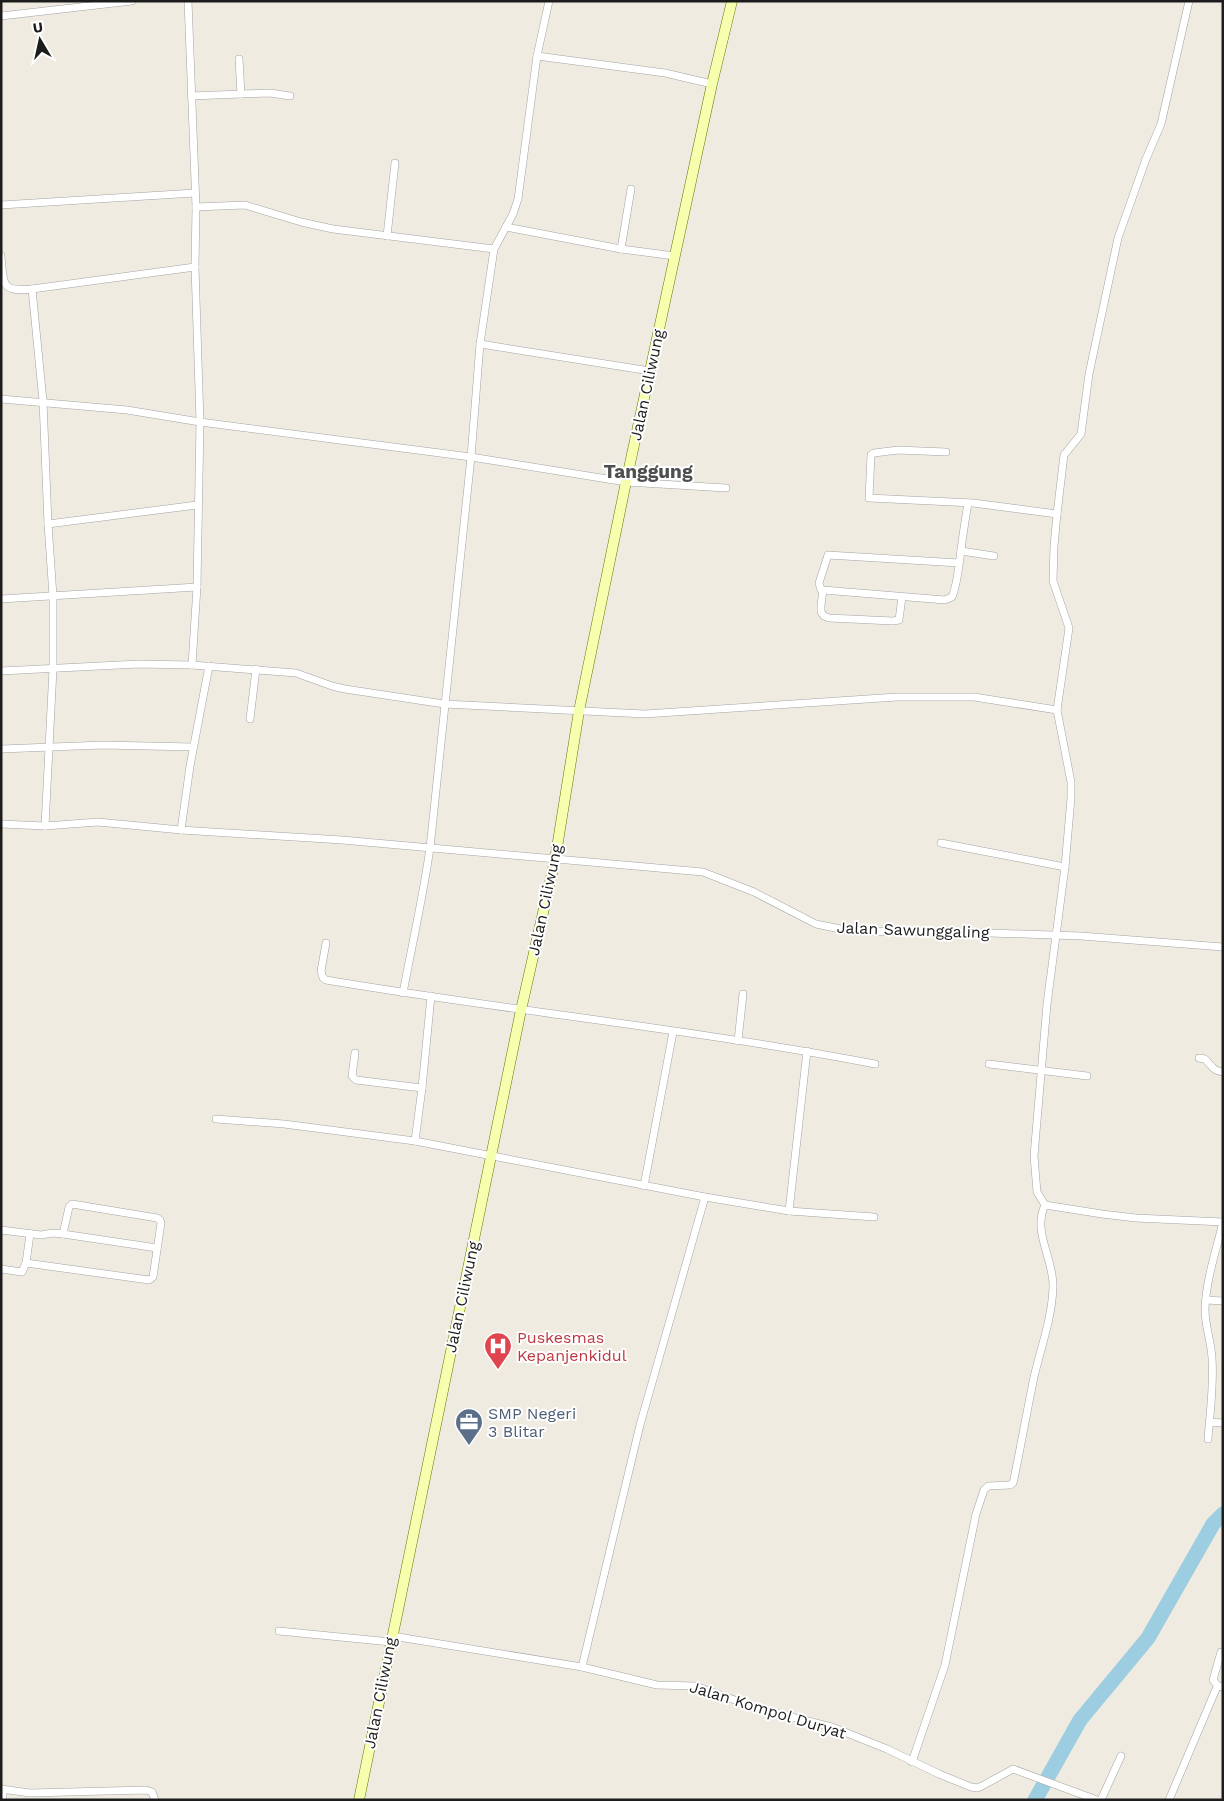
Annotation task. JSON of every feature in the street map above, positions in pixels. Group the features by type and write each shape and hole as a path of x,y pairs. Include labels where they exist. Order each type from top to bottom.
{"main road":[{"name":"Jalan Ciliwung","path":"359,1800 521,1010 555,860 579,711 626,482 712,84 732,1"}],"street":[{"path":"1,16 132,1"},
{"path":"188,1 196,207 195,267 200,422 192,665"},
{"path":"404,993 430,848 480,344 494,249 518,199 537,56 548,1"},
{"path":"912,1762 944,1665 976,1514 984,1490 988,1486 1010,1485 1013,1483 1034,1376 1050,1319 1053,1289 1052,1272 1041,1228 1044,1205 1036,1192 1034,1156 1040,1072 1055,936 1065,867 1071,798 1071,782 1057,710 1069,628 1054,582 1054,546 1064,455 1081,434 1089,374 1118,238 1146,159 1161,124 1189,1"},
{"path":"537,56 665,74 712,84"},
{"path":"239,59 241,94"},
{"path":"191,96 270,93 290,96"},
{"path":"386,236 395,163"},
{"path":"621,248 631,189"},
{"path":"1,205 195,192"},
{"path":"196,207 245,205 301,222 333,229 494,249"},
{"path":"506,227 676,256"},
{"path":"1,256 4,281 7,288 14,291 195,267"},
{"path":"32,289 43,401 53,596 53,669 45,826"},
{"path":"480,344 650,371"},
{"path":"1,398 127,410 200,422 470,457 626,482 726,488"},
{"path":"946,452 898,450 874,453 871,455 869,498 968,503 1058,514"},
{"path":"823,590 945,600 952,598 968,503"},
{"path":"48,524 197,506"},
{"path":"961,551 994,556"},
{"path":"902,597 899,620 883,622 824,616 821,612 823,590 821,590 820,583 828,555 959,563"},
{"path":"1,599 196,587"},
{"path":"1,671 139,664 256,668 302,674 332,686 346,689 444,704 645,714 897,697 974,697 1057,710"},
{"path":"181,830 193,747 209,666"},
{"path":"250,719 256,668"},
{"path":"1,749 103,745 193,747"},
{"name":"Jalan Sawunggaling","path":"1,824 45,826 98,822 181,830 342,840 703,872 754,892 816,924 833,929 866,932 990,932 1129,939 1223,947"},
{"path":"941,843 1065,867"},
{"path":"326,943 321,971 323,978 404,993 807,1051 875,1064"},
{"path":"738,1041 743,994"},
{"path":"415,1141 431,996"},
{"path":"644,1186 673,1032"},
{"path":"789,1211 807,1051"},
{"path":"355,1053 352,1076 356,1080 422,1088"},
{"path":"1199,1058 1206,1059 1212,1069 1223,1072"},
{"path":"989,1064 1040,1072 1088,1076"},
{"path":"216,1119 284,1124 415,1141 644,1186 789,1211 874,1217"},
{"path":"582,1668 640,1425 705,1197"},
{"path":"29,1263 149,1280 152,1277 161,1224 158,1218 72,1204 69,1207 63,1234"},
{"path":"1044,1205 1136,1218 1223,1222 1206,1300 1206,1323 1213,1371 1208,1439"},
{"path":"1,1230 34,1234 63,1234 157,1248"},
{"path":"1,1269 22,1272 29,1263 34,1234"},
{"path":"1206,1300 1223,1301"},
{"path":"1209,1422 1223,1423"},
{"name":"Jalan Kompol Duryat","path":"279,1631 391,1639 582,1668 657,1685 695,1686 763,1710 832,1727 887,1749 959,1783 977,1788 1013,1769 1020,1770 1096,1800"},
{"path":"1169,1800 1220,1687 1213,1680 1221,1652"},
{"path":"1101,1800 1121,1756"},
{"path":"3,1800 2,1790 30,1796 146,1790 152,1792 155,1800"}],"waterway":[{"path":"1035,1800 1080,1720 1148,1638 1213,1524 1223,1514"}],"place":[{"name":"Puskesmas Kepanjenkidul","path":"498,1370"},
{"name":"SMP Negeri 3 Blitar","path":"469,1446"}],"district":[{"name":"Tanggung","path":"648,471"}]}
